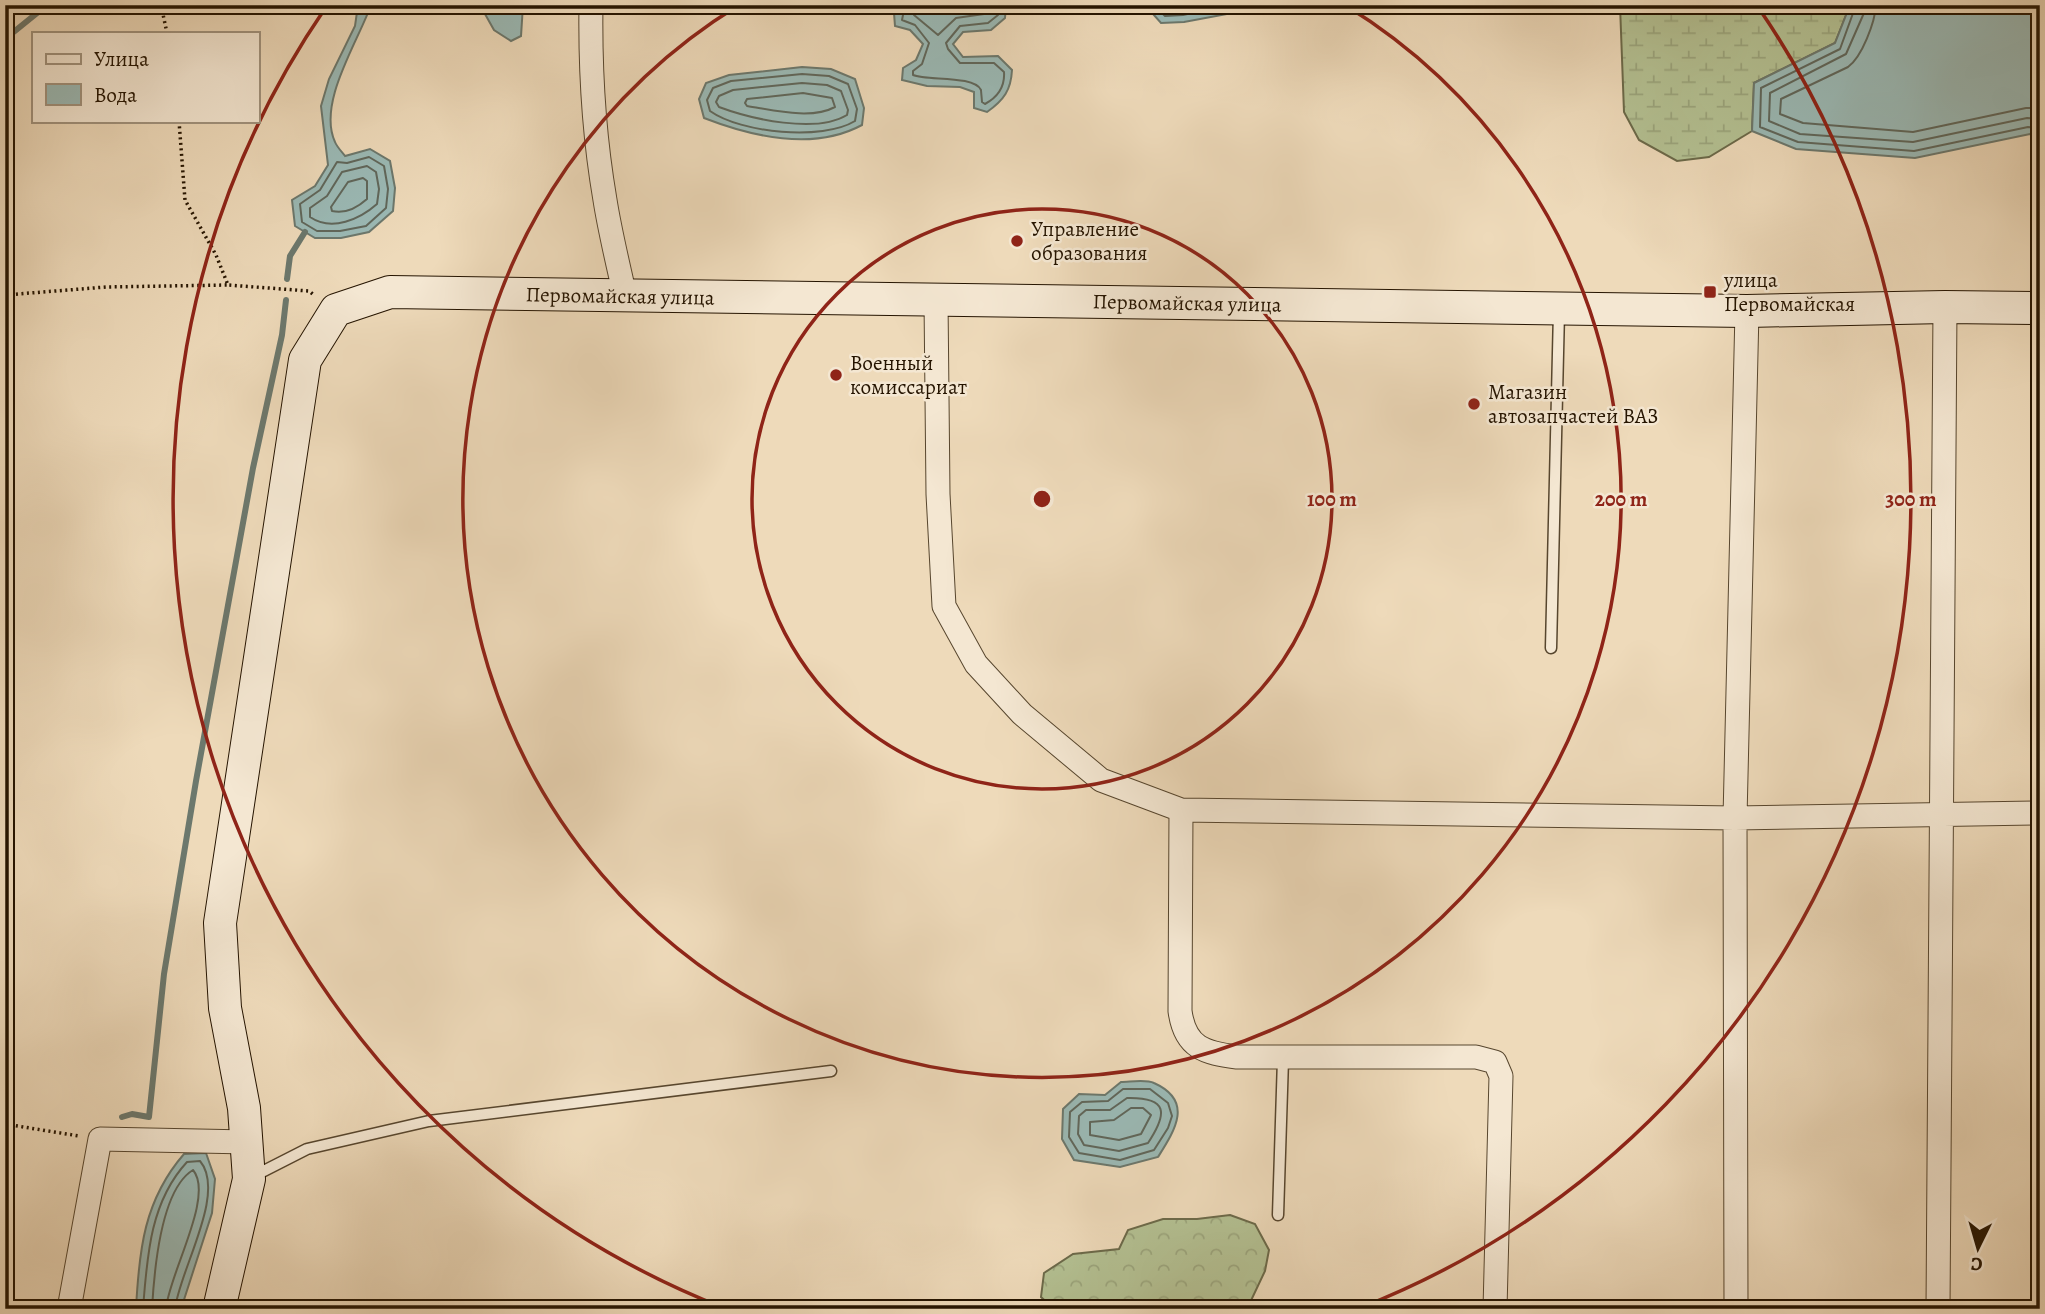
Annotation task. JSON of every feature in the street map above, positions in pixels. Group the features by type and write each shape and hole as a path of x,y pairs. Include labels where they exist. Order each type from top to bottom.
{"street":[{"path":"591,5 597,135 605,200 625,296"},
{"name":"Первомайская улица","path":"336,310 390,292 1747,311 2040,308"},
{"path":"936,300 938,494 944,606 976,664 1022,714 1101,780 1181,810 1735,818 2040,813"},
{"path":"1938,1309 1945,307"},
{"path":"219,1309 249,1179 248,1142 225,1008 220,923 305,360 336,310"},
{"path":"1736,1309 1735,818 1747,311"},
{"path":"1181,810 1182,1026 1192,1042 1209,1053 1283,1059 1476,1057 1495,1062 1501,1076 1495,1309"},
{"path":"69,1309 100,1139 248,1142"}],"lane":[{"path":"1551,648 1559,308"},
{"path":"1278,1215 1283,1059"},
{"path":"249,1179 307,1149 429,1121 831,1071"}],"path":[{"path":"162,5 167,32"},
{"path":"179,122 185,200 216,255 228,285"},
{"path":"5,295 106,287 228,285 309,291 336,310"},
{"path":"5,1124 100,1139"}],"green space":[{"path":"1620,5 1850,5 1835,43 1754,83 1752,131 1709,157 1677,161 1639,140 1624,112"},
{"path":"1230,1215 1255,1224 1269,1250 1265,1271 1247,1309 1054,1309 1041,1297 1044,1273 1073,1254 1119,1249 1128,1230 1163,1219"}],"water":[{"path":"358,5 371,5 335,91 331,126 336,144 345,156 370,149 390,161 395,188 393,211 369,232 341,238 315,238 295,226 292,200 315,186 328,165 321,106 329,79 355,26"},
{"path":"469,5 523,5 521,36 511,41 494,30 485,14"},
{"path":"900,5 1006,5 1005,18 991,30 963,32 953,44 963,57 998,56 1012,70 1008,89 998,103 987,112 974,108 974,92 960,87 927,86 902,80 903,68 916,60 923,44 910,30 895,26 894,13"},
{"path":"1145,5 1238,5 1238,12 1184,22 1161,23"},
{"path":"1850,5 2040,5 2040,135 2030,134 1915,158 1796,149 1752,131 1754,83 1835,43"},
{"path":"802,67 831,69 855,79 864,108 862,125 824,138 804,139 743,131 704,118 699,99 706,83 729,75"},
{"path":"1121,1082 1151,1082 1174,1098 1177,1107 1175,1126 1158,1157 1120,1167 1074,1160 1062,1139 1063,1109 1079,1094 1105,1095"},
{"path":"206,1153 215,1179 212,1213 181,1309 136,1309 142,1246 160,1189 184,1154"}],"waterway":[{"path":"5,39 47,5"},
{"path":"287,279 290,256 305,232"},
{"path":"122,1117 132,1114 149,1117 164,974 196,781 253,468 282,335 286,300"}],"place":[{"name":"Управление образования","path":"1017,241"},
{"name":"улица Первомайская","path":"1710,292"},
{"name":"Военный комиссариат","path":"836,375"},
{"name":"Магазин автозапчастей ВАЗ","path":"1474,404"}]}
